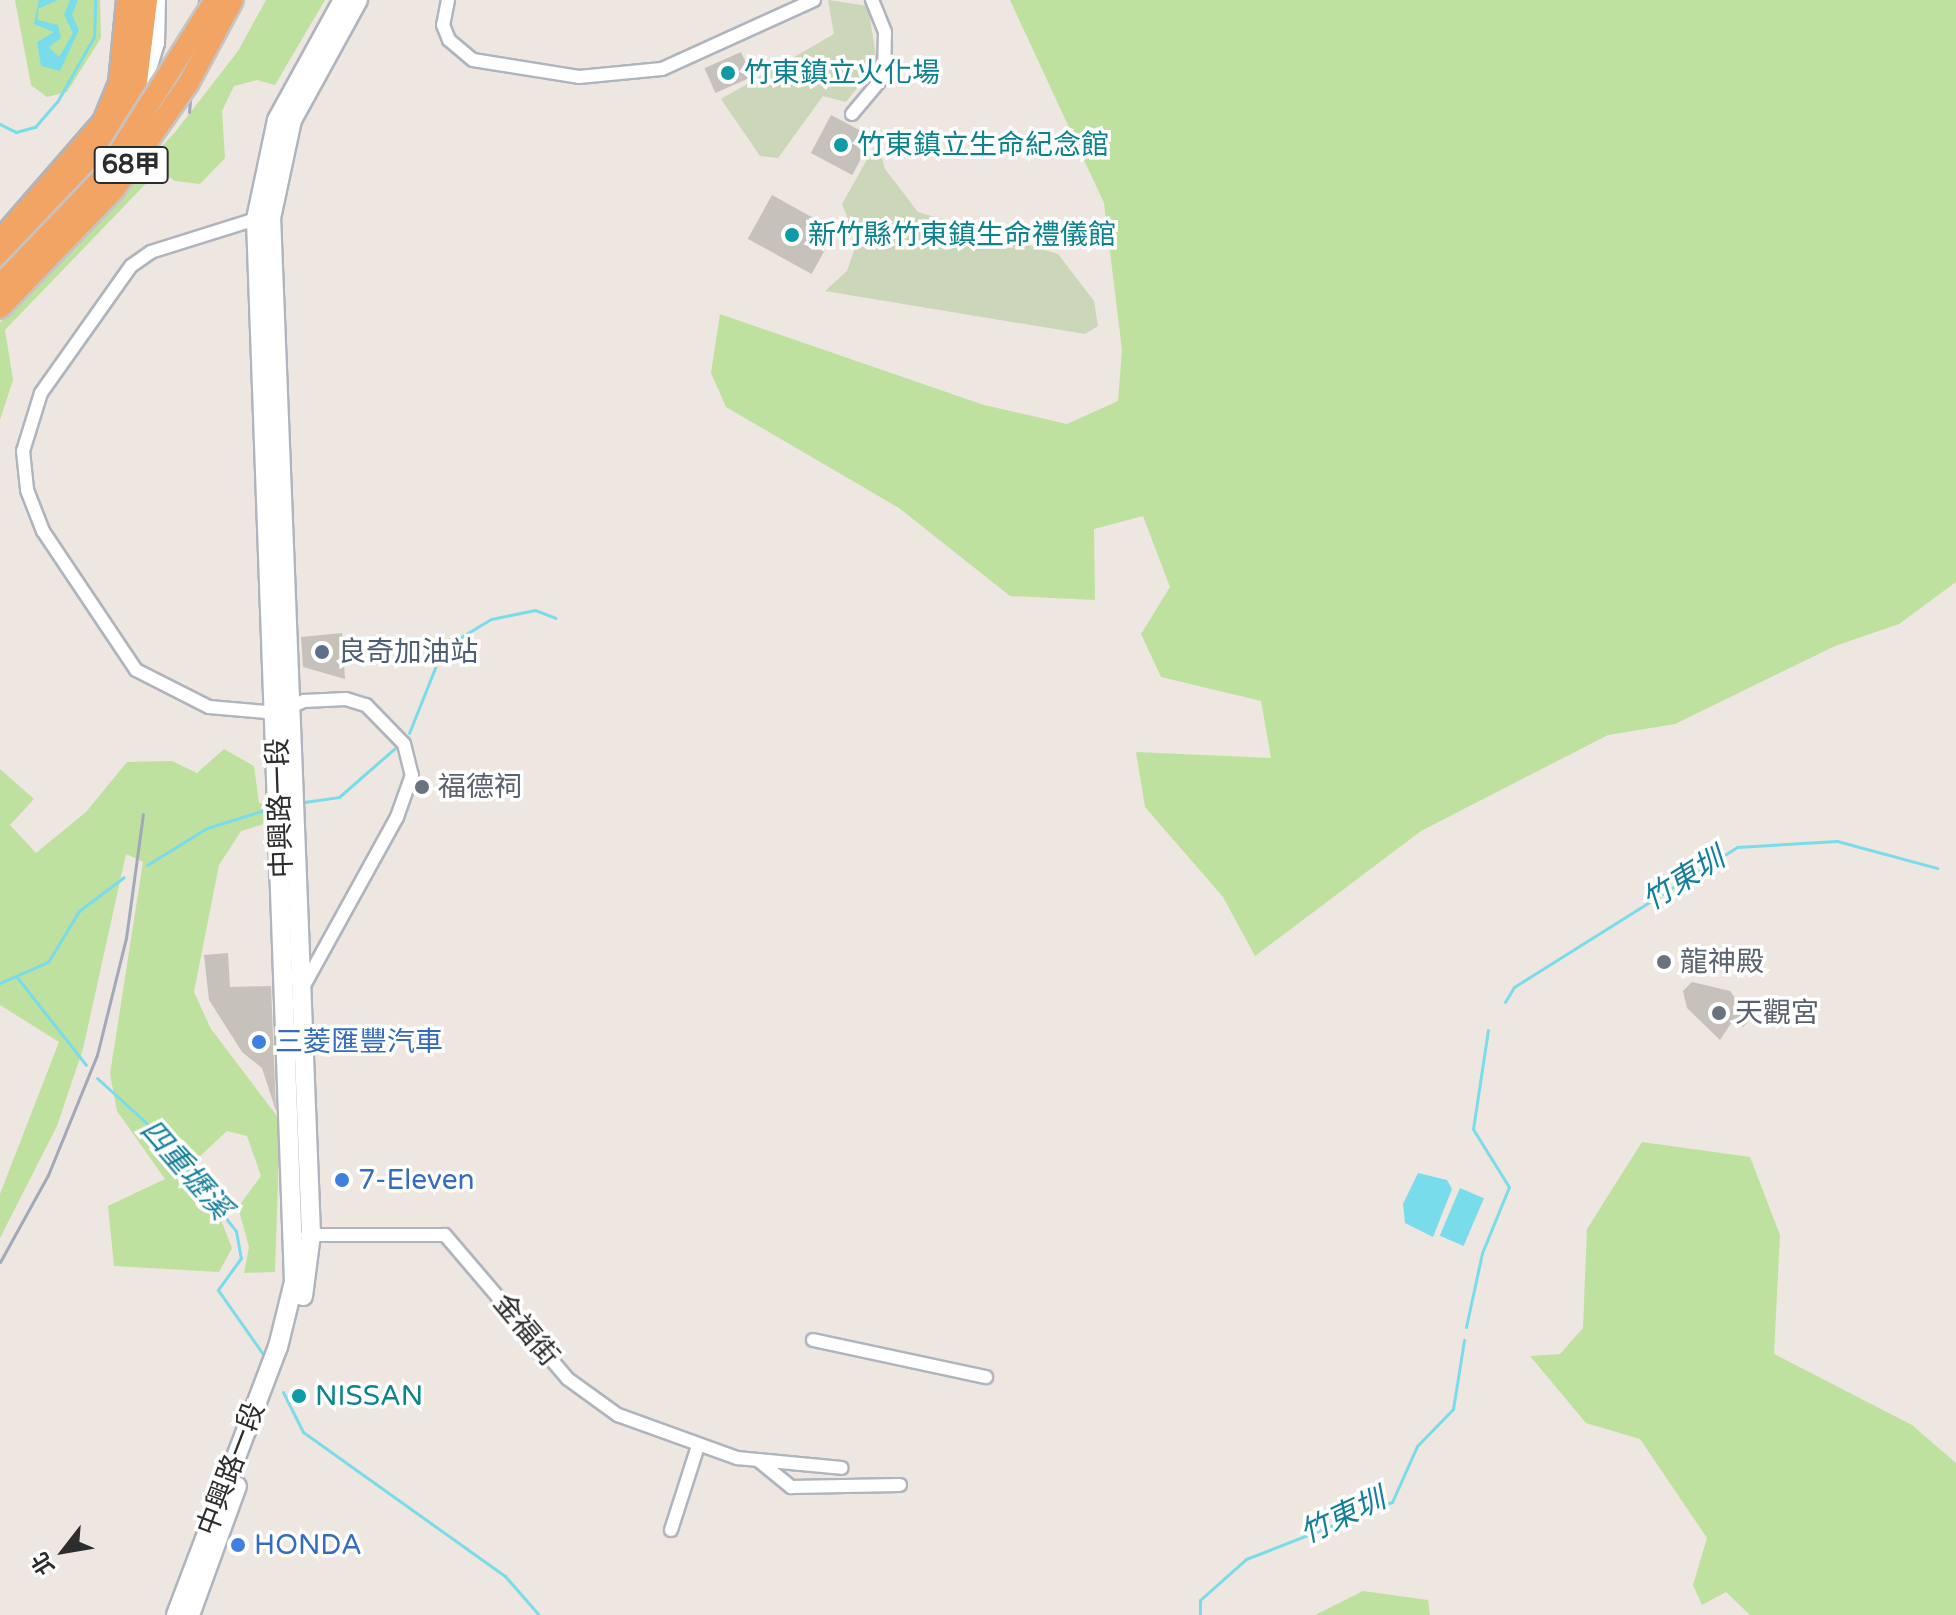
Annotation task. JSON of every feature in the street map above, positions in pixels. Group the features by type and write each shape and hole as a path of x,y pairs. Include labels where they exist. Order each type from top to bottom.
{"highway":[{"path":"0,240 103,122 119,83 127,0"},
{"path":"0,262 117,132 136,90 147,0"},
{"name":"68甲","path":"0,285 103,177 215,0"},
{"name":"68甲","path":"0,308 114,190 188,84 233,0"}],"main road":[{"name":"中興路一段","path":"190,1615 288,1353 303,1235 301,991 256,219 277,120 343,0"},
{"name":"中興路一段","path":"176,1615 278,1347 303,1235 288,1007 285,710 271,218 292,120 358,0"}],"street":[{"path":"0,262 112,117 135,49 137,0"},
{"path":"0,275 129,127 158,43 159,0"},
{"path":"448,0 443,25 449,40 473,60 579,77 662,69 814,0"},
{"path":"852,114 884,76 885,32 872,0"},
{"path":"256,219 151,252 131,266 41,393 23,451 27,490 60,563 136,670 185,701 285,710 327,699 366,705 404,744 412,775 397,817 301,991 288,1007"},
{"name":"金福街","path":"303,1235 445,1235 568,1379 618,1415 697,1449 758,1460 842,1468"},
{"path":"813,1340 986,1377"},
{"path":"671,1530 697,1449"},
{"name":"金福街","path":"758,1460 791,1487 900,1485"}],"green space":[{"path":"15,0 100,0 101,38 67,92 47,97 31,85"},
{"path":"266,0 325,0 275,85 257,80 234,86 222,111 225,158 200,184 175,181 159,170 5,330 13,380 0,420 0,323 176,131 238,51"},
{"path":"828,0 868,6 877,63 846,102 823,96 778,158 760,156 721,99 834,34"},
{"path":"1010,0 1956,0 1956,582 1899,624 1835,646 1675,724 1608,735 1421,831 1255,956 1223,897 1145,807 1136,752 1271,758 1261,701 1161,677 1141,634 1170,587 1143,516 1094,529 1095,600 1010,596 899,508 726,407 711,373 720,314 984,405 1067,424 1118,401 1122,350 1104,203"},
{"path":"877,142 885,169 918,212 1058,254 1094,301 1098,326 1085,334 825,291 847,271 857,242 842,204"},
{"path":"224,749 254,766 259,803 274,806 274,821 241,831 219,865 194,992 211,1029 280,1120 275,1272 244,1273 249,1247 238,1207 261,1176 247,1136 227,1131 197,1159 232,1248 219,1272 114,1266 108,1206 165,1179 117,1111 110,1074 143,862 126,854 83,1049 57,1126 0,1238 0,1194 59,1042 0,1005 0,769 34,799 10,825 36,853 86,812 127,762 172,761 197,773"},
{"path":"1642,1142 1750,1157 1780,1235 1774,1354 1912,1425 1956,1463 1956,1615 1750,1615 1726,1592 1702,1605 1693,1585 1707,1538 1640,1439 1586,1423 1530,1356 1560,1354 1583,1328 1587,1229"},
{"path":"1363,1591 1428,1600 1430,1615 1315,1615"}],"water":[{"path":"39,0 58,0 38,9 38,20 58,25 61,38 49,47 59,57 73,33 64,15 70,0 78,0 72,15 79,30 60,71 41,66 37,42 54,32 34,24"},
{"path":"1418,1173 1447,1180 1452,1189 1433,1237 1405,1223 1403,1204"},
{"path":"1460,1188 1484,1198 1464,1246 1440,1236"}],"building":[{"name":"竹東鎮立火化場","path":"741,52 752,77 715,93 704,68"},
{"name":"竹東鎮立生命紀念館","path":"831,115 872,137 852,175 811,153"},
{"name":"新竹縣竹東鎮生命禮儀館","path":"772,195 836,230 812,274 748,239"},
{"name":"良奇加油站","path":"342,633 345,679 303,667 301,637"},
{"name":"三菱匯豐汽車","path":"228,953 230,987 271,986 276,1111 262,1068 242,1052 209,1000 204,955"},
{"name":"天觀宮","path":"1692,982 1730,991 1751,1019 1743,1027 1732,1022 1720,1040 1687,1008 1683,991"}],"waterway":[{"path":"0,124 16,132 35,127 57,102 94,37 95,0"},
{"path":"409,733 443,648 491,619 535,610 556,618"},
{"path":"304,802 339,797 395,748"},
{"path":"147,865 207,828 268,809"},
{"name":"竹東圳","path":"1505,1002 1514,987 1737,847 1837,841 1937,868"},
{"path":"0,983 48,962 79,911 124,877"},
{"name":"四重壢溪","path":"16,976 86,1065"},
{"name":"竹東圳","path":"1466,1327 1482,1253 1509,1187 1473,1129 1488,1030"},
{"name":"四重壢溪","path":"97,1078 164,1139 236,1231 241,1258 218,1290 263,1354"},
{"name":"竹東圳","path":"1200,1615 1200,1600 1246,1559 1392,1502 1417,1446 1453,1409 1464,1340"},
{"name":"四重壢溪","path":"283,1392 303,1432 505,1576 539,1615"}],"railway":[{"path":"189,112 199,0"},
{"path":"0,1262 48,1175 97,1055 126,938 143,814"}],"place":[{"name":"竹東鎮立火化場","path":"728,73"},
{"name":"竹東鎮立生命紀念館","path":"841,145"},
{"name":"新竹縣竹東鎮生命禮儀館","path":"792,235"},
{"name":"良奇加油站","path":"322,652"},
{"name":"福德祠","path":"422,787"},
{"name":"龍神殿","path":"1664,962"},
{"name":"天觀宮","path":"1719,1013"},
{"name":"三菱匯豐汽車","path":"259,1042"},
{"name":"7-Eleven","path":"342,1180"},
{"name":"NISSAN","path":"299,1396"},
{"name":"HONDA","path":"238,1545"}]}
